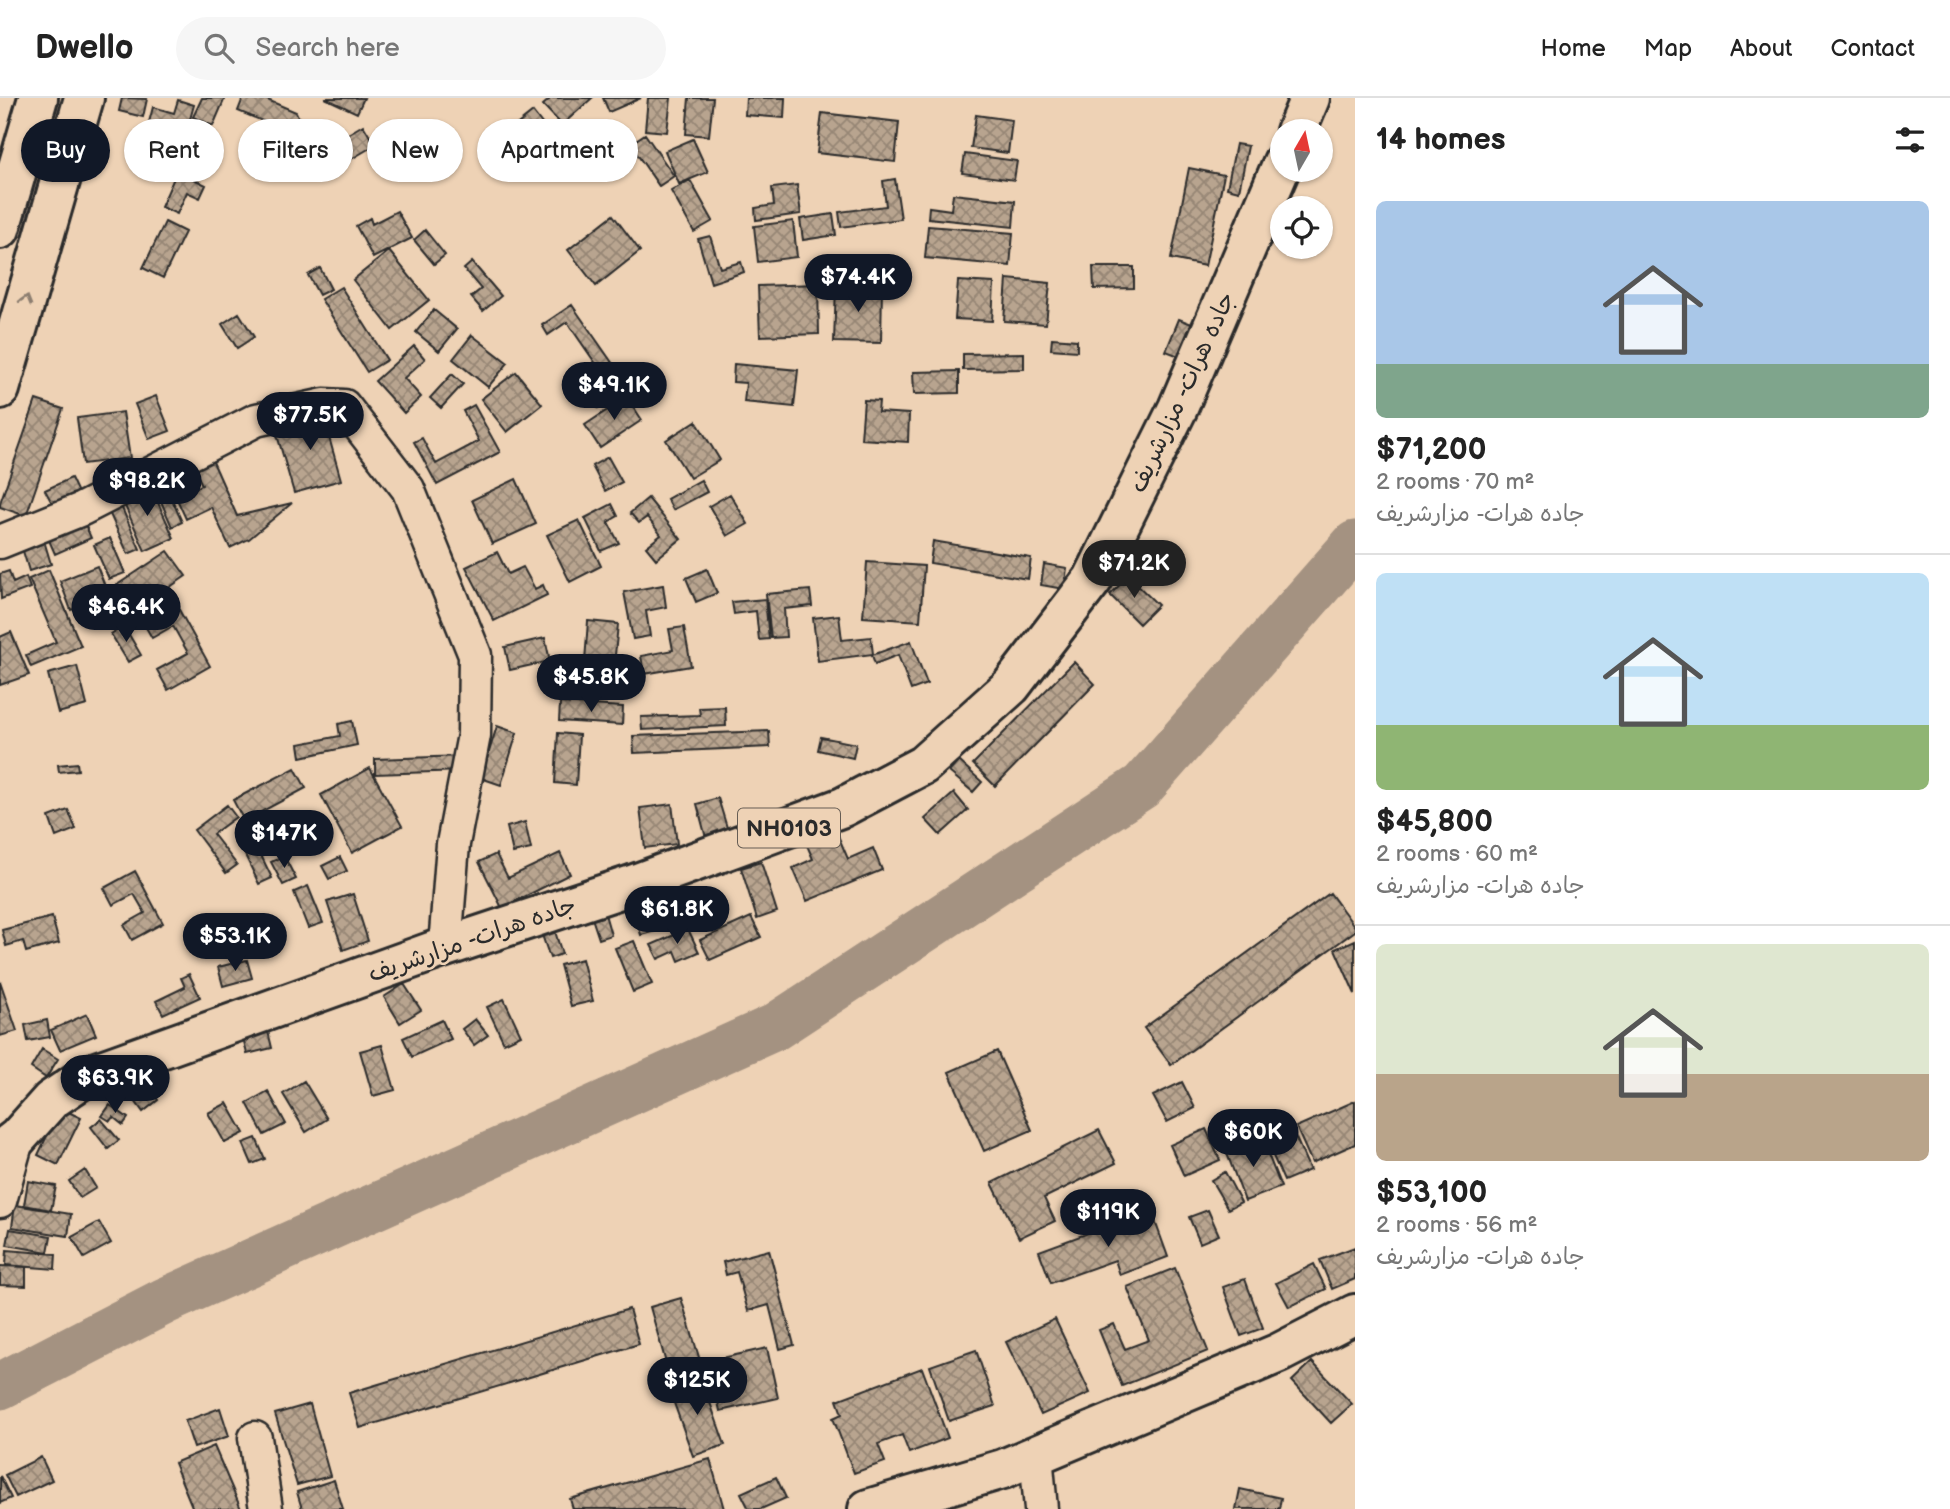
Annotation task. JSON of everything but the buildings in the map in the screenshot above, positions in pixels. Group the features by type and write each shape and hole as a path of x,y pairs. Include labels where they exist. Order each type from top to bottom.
{"main road":[{"path":"0,229 38,98"},
{"path":"0,389 84,98"},
{"path":"1301,119 1310,98"},
{"name":"جاده هرات- مزارشریف","path":"9,1144 51,1100 89,1075 445,947 632,885 843,807 923,765 1011,686 1093,579 1178,408 1274,182"},
{"path":"868,1509 1003,1469 1279,1353 1355,1314"}],"street":[{"path":"0,542 82,509 256,420 324,405 344,406 408,489 475,655 474,735 453,844 445,947"},
{"path":"0,1201 9,1144"},
{"path":"255,1437 266,1509"},
{"path":"1036,1455 1041,1509"}],"waterway":[{"path":"0,1386 165,1301 775,1027 1142,786 1355,544"}]}
